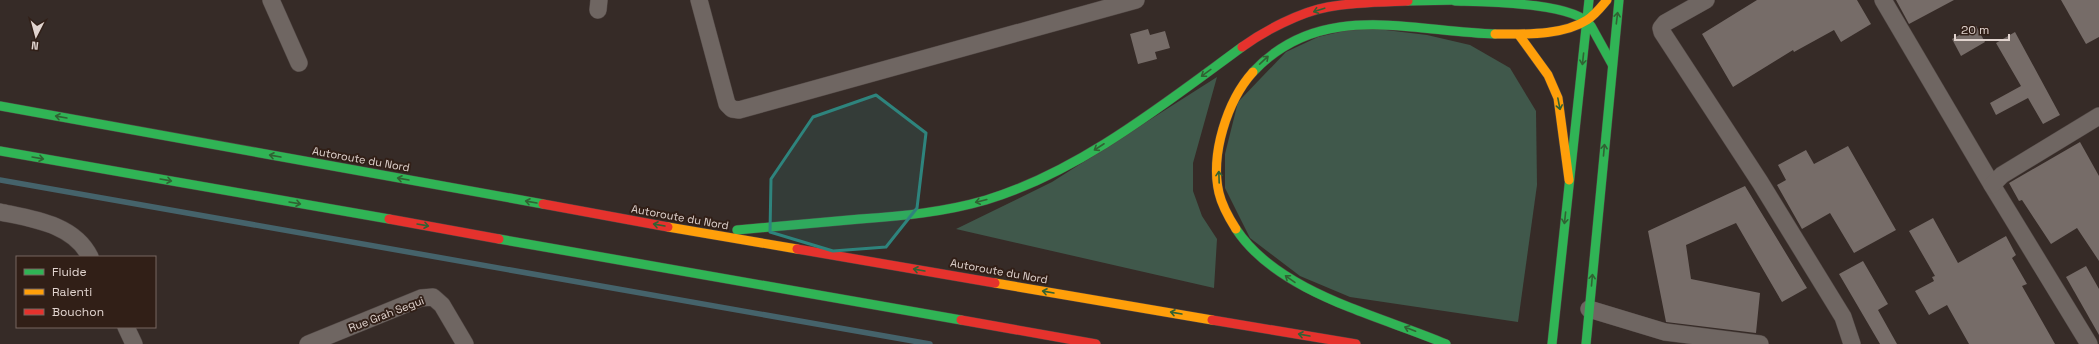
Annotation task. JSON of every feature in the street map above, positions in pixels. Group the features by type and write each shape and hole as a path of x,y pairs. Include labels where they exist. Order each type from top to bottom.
{"main road":[{"path":"697,232 761,229 923,214 986,200 1036,180 1093,151 1145,117 1252,40 1299,16 1326,7 1352,3 1458,0 1536,6 1563,10 1587,20 1612,64"},
{"path":"1552,344 1589,0"},
{"path":"1446,344 1298,284 1267,262 1247,243 1229,218 1219,192 1218,156 1223,124 1231,103 1243,81 1262,61 1283,44 1313,29 1339,21 1400,21 1519,35 1567,28 1587,20 1607,0"},
{"path":"1586,344 1619,0"},
{"path":"1519,35 1548,75 1558,98 1569,180"},
{"name":"Autoroute du Nord","path":"0,106 697,232 1356,344"},
{"path":"0,151 1096,344"}],"street":[{"path":"271,0 300,63"},
{"path":"699,0 727,104 732,109 739,110 1136,0"},
{"path":"1706,0 1665,23 1662,28 1662,32 1760,182 1843,317 1852,344"},
{"path":"1883,0 1992,185 2089,344"},
{"path":"1992,185 2002,175 2099,116"},
{"path":"0,212 46,223 67,232 78,239 89,256"},
{"name":"Rue Grah Segui","path":"308,344 421,298 433,297 442,305 465,344"},
{"path":"1589,314 1665,332 1760,344"},
{"path":"126,328 134,344"}],"highlighted area":[{"path":"876,95 926,133 917,208 886,247 833,251 770,232 771,179 813,117"}],"green space":[{"path":"1361,27 1427,35 1470,45 1510,68 1536,111 1537,185 1518,322 1350,297 1300,276 1250,238 1225,188 1225,154 1238,102 1286,52 1318,37"},
{"path":"1217,77 1193,163 1193,191 1202,216 1217,239 1214,288 956,229 1052,182"}],"building":[{"path":"1757,0 1857,0 1871,24 1841,42 1834,30 1794,52 1793,50 1733,87 1702,34"},
{"path":"1896,0 1954,0 1909,24"},
{"path":"2061,0 2099,0 2099,37 2086,44"},
{"path":"1976,26 1985,42 1961,56 1952,39"},
{"path":"1148,29 1150,35 1165,31 1170,48 1155,52 1157,59 1138,64 1130,34"},
{"path":"2015,32 2060,115 2043,124 2028,98 1996,115 1990,103 2021,86 1996,43"},
{"path":"2080,142 2099,176 2099,261 2077,228 2051,244 2022,200 2019,201 2009,183"},
{"path":"1848,146 1896,230 1854,253 1830,213 1802,229 1777,185 1786,180 1778,165 1806,150 1814,164"},
{"path":"1745,186 1807,288 1782,302 1736,223 1686,245 1691,279 1760,293 1756,333 1666,322 1648,231"},
{"path":"1933,218 1958,263 2006,236 2016,255 2012,258 2027,284 2022,286 2055,344 1969,344 1947,305 1929,315 1915,291 1934,281 1932,277 1935,276 1909,231"},
{"path":"1863,261 1888,304 1878,310 1897,344 1880,344 1839,274"},
{"path":"2086,266 2099,289 2099,335 2066,277"}],"waterway":[{"path":"0,180 930,344"}],"traffic: fast":[{"path":"1408,1 1460,0"},
{"path":"1552,344 1589,0"},
{"path":"1586,344 1619,0"},
{"path":"1455,1 1528,5 1567,12 1582,18 1591,26 1612,64"},
{"path":"1253,72 1279,50 1307,35 1336,28 1366,25 1398,26 1495,34"},
{"path":"737,230 924,213 971,204 1021,188 1054,172 1120,134 1242,47"},
{"path":"0,106 543,204"},
{"path":"0,151 389,219"},
{"path":"1236,229 1254,251 1277,270 1303,286 1331,300 1446,344"},
{"path":"499,239 961,320"}],"traffic: slow":[{"path":"1495,34 1542,33 1566,29 1590,18 1607,0"},
{"path":"1519,35 1548,75 1558,98 1569,180"},
{"path":"1236,229 1220,198 1217,178 1217,162 1219,146 1228,113 1235,98 1253,72"},
{"path":"668,227 797,249"},
{"path":"995,283 1212,320"}],"traffic: jam":[{"path":"1242,47 1283,23 1317,9 1368,2 1408,1"},
{"path":"543,204 668,227"},
{"path":"389,219 499,239"},
{"path":"797,249 995,283"},
{"path":"961,320 1096,344"},
{"path":"1212,320 1356,344"}]}
